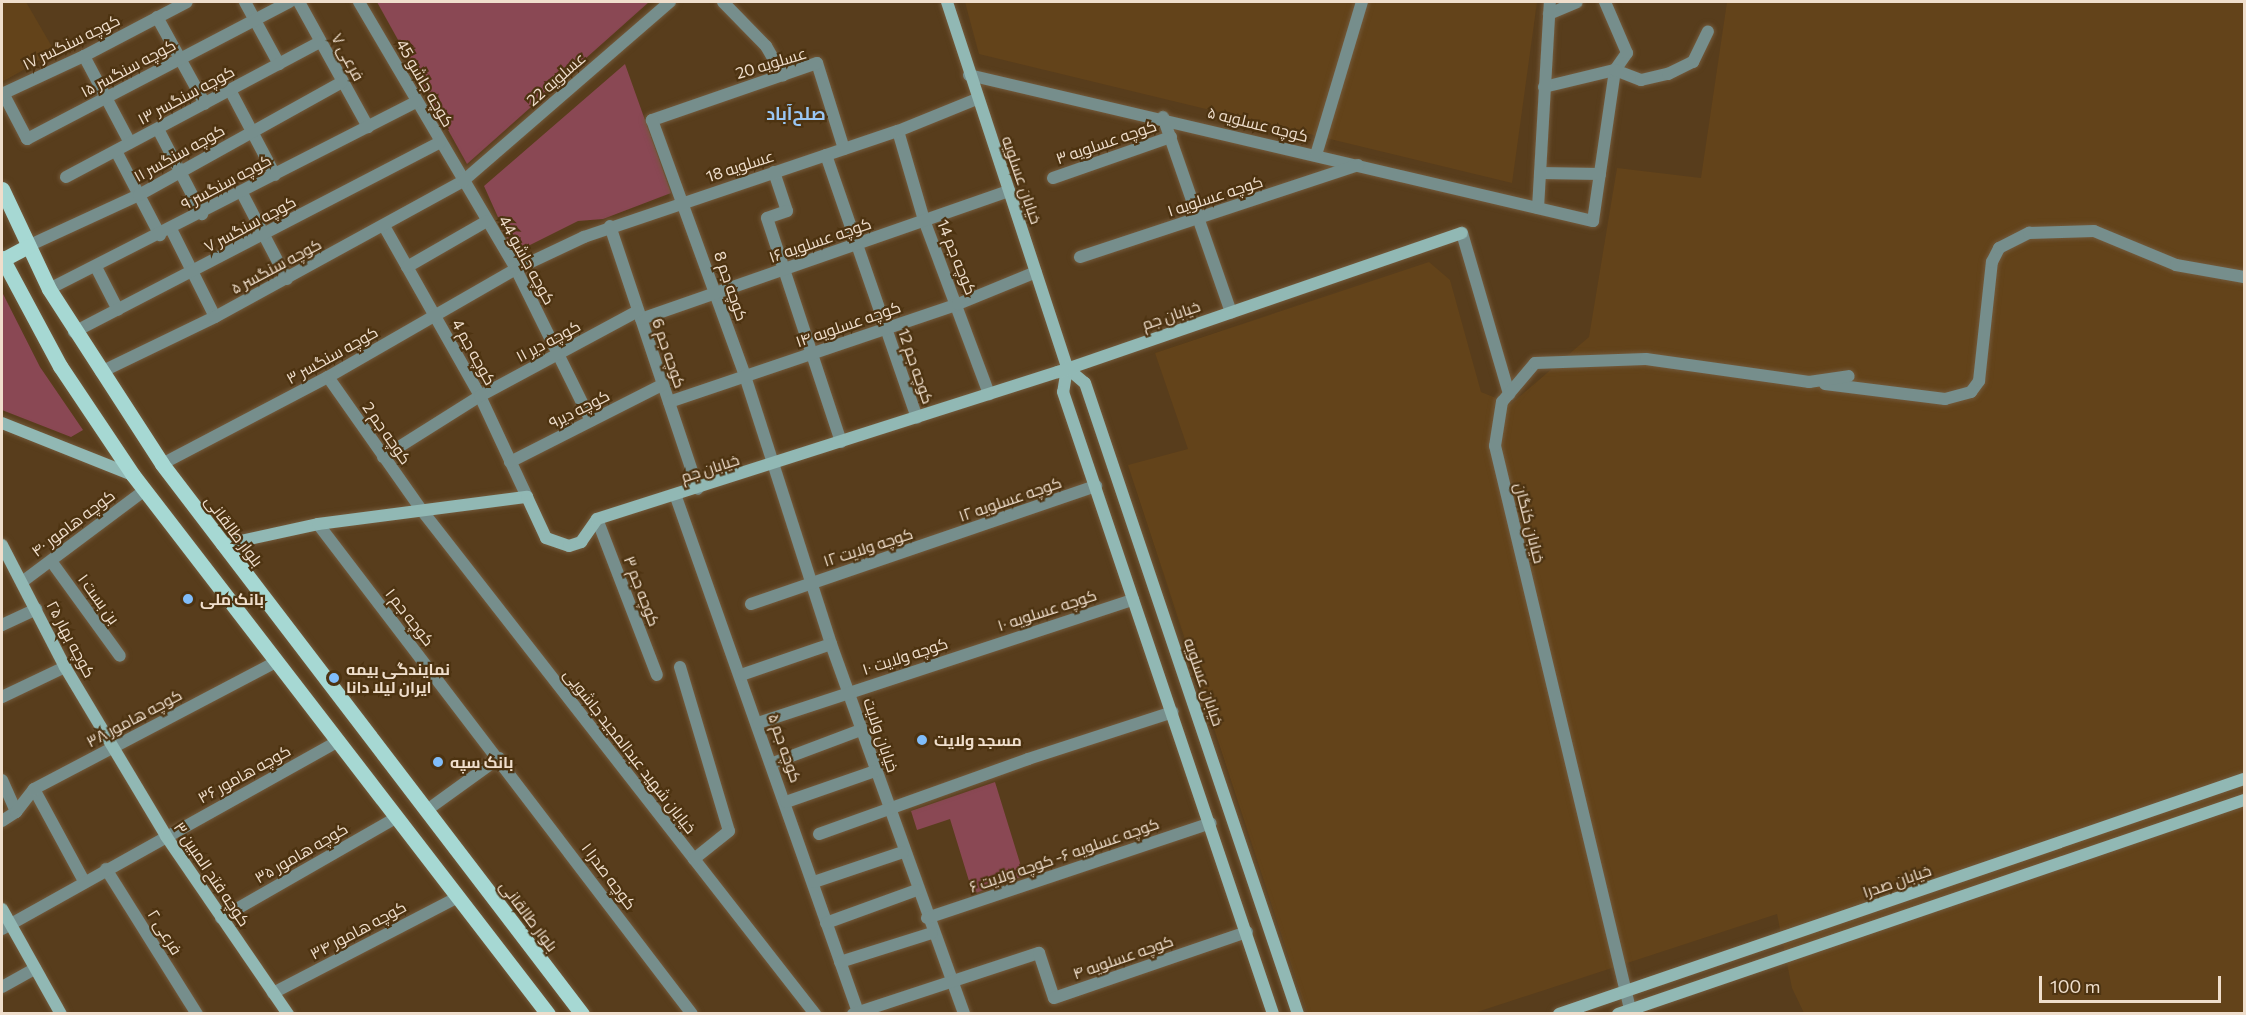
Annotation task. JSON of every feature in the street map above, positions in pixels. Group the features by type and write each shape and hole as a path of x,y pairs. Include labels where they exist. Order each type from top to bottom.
{"main road":[{"name":"بلوار طالقانی","path":"2,189 28,246 74,332 162,464 582,1014"},
{"path":"28,246 2,259 5,277 60,366 133,475 548,1014"}],"street":[{"name":"کوچه سنگسر ۱۷","path":"2,93 84,56 187,2"},
{"path":"245,2 279,63"},
{"name":"کوچه سنگسر ۱۵","path":"2,93 27,139 289,2"},
{"name":"فرعی ۷","path":"299,2 368,128"},
{"name":"کوچه جاشو 45","path":"359,2 463,181"},
{"name":"عسلویه 22","path":"463,181 670,2"},
{"path":"723,2 766,46 783,75"},
{"name":"خیابان عسلویه","path":"947,2 969,75 1067,368 1064,392 1133,600 1211,823 1273,1014"},
{"path":"1316,155 1362,2"},
{"path":"1539,208 1550,8 1576,2"},
{"path":"1540,173 1600,174 1615,70 1627,53 1605,2"},
{"path":"157,17 205,104"},
{"path":"1544,87 1615,70 1641,80 1668,74 1694,62 1708,31"},
{"name":"کوچه سنگسر ۱۳","path":"66,177 320,42"},
{"path":"84,56 130,143"},
{"name":"عسلویه 20","path":"652,120 817,63 844,149"},
{"name":"کوچه عسلویه ۵","path":"969,75 1162,117 1593,221 1600,174"},
{"name":"کوچه سنگسر ۱۱","path":"28,246 139,195 342,82"},
{"path":"230,90 274,175"},
{"name":"عسلویه 18","path":"516,269 610,226 898,131 977,99"},
{"name":"کوچه سنگسر ۹","path":"50,289 202,214 416,102"},
{"path":"1162,117 1171,137 1231,312 1462,232 1509,394"},
{"name":"کوچه جم 8","path":"652,120 684,201 715,294 746,376 771,466"},
{"path":"158,129 202,214"},
{"name":"کوچه جم 14","path":"898,131 924,220 958,304 990,394"},
{"name":"کوچه عسلویه ۳","path":"1053,178 1171,137"},
{"name":"کوچه سنگسر ۷","path":"74,332 192,273 440,142"},
{"path":"116,151 139,195 192,273 215,317"},
{"name":"کوچه جم 12","path":"826,155 917,418"},
{"name":"کوچه عسلویه ۱","path":"1080,257 1360,165"},
{"path":"774,172 787,211 768,218 814,353 841,442"},
{"name":"کوچه جاشو 44","path":"463,181 516,269 591,422"},
{"name":"کوچه سنگسر ۵","path":"100,372 215,317 463,181"},
{"name":"کوچه عسلویه ۱۶","path":"639,315 715,294 1009,190"},
{"path":"242,193 287,279"},
{"path":"407,267 487,221"},
{"name":"کوچه جم 4","path":"384,226 480,396 527,497"},
{"name":"کوچه جم 6","path":"610,226 698,489"},
{"path":"1809,382 1945,399 1971,392 1979,381 1992,262 1999,248 2011,239 2029,233 2094,231 2176,265 2244,278"},
{"path":"96,267 118,310"},
{"name":"کوچه سنگسر ۳","path":"162,464 328,377 516,269"},
{"name":"کوچه عسلویه ۱۴","path":"669,402 958,304 1036,272"},
{"name":"خیابان جم","path":"597,519 676,497 771,466 1231,312"},
{"name":"کوچه دیر ۱۱","path":"383,457 480,396 558,354 639,315"},
{"name":"خیابان کنگان","path":"1624,1012 1627,991 1494,446 1502,402 1535,363 1646,359 1809,382 1849,376"},
{"name":"خیابان عسلویه","path":"1067,368 1085,382 1298,1014"},
{"name":"کوچه جم 2","path":"328,377 420,508"},
{"name":"کوچه دیر۹","path":"510,462 662,385"},
{"path":"2,423 133,475"},
{"name":"خیابان ولایت","path":"771,466 903,852 964,1014"},
{"name":"کوچه عسلویه ۱۲","path":"935,542 1096,486"},
{"name":"کوچه هامور ۴۰","path":"22,582 145,490"},
{"path":"222,545 318,524 420,508 527,497 546,538 559,546 581,542 597,519"},
{"name":"کوچه جم ۵","path":"676,497 773,763 856,1013"},
{"name":"خیابان شهید عبدالمجید جاشویی","path":"420,508 815,1014"},
{"name":"کوچه جم ۳","path":"597,519 657,675"},
{"name":"کوچه جم ۱","path":"318,524 499,758"},
{"name":"کوچه ولایت ۱۲","path":"751,604 935,542"},
{"name":"کوچه بهار ۲۵","path":"2,545 65,667 114,748"},
{"name":"بن بست ۱","path":"51,561 120,656"},
{"name":"کوچه عسلویه ۱۰","path":"971,652 1133,600"},
{"path":"2,626 36,609"},
{"path":"741,675 831,645"},
{"name":"کوچه ولایت ۱۰","path":"758,723 971,652"},
{"name":"کوچه هامور ۳۸","path":"2,821 16,812 34,789 276,662"},
{"path":"2,697 65,667"},
{"path":"680,667 729,831 694,859"},
{"path":"819,834 1173,712"},
{"path":"773,763 861,730"},
{"name":"کوچه هامور ۳۶","path":"6,926 338,741"},
{"name":"کوچه فتح المبین ۳","path":"114,748 166,836 288,1014"},
{"path":"427,810 499,758"},
{"name":"کوچه صدرا ۱","path":"499,758 692,1014"},
{"path":"786,802 875,771"},
{"path":"2,780 16,812"},
{"path":"1624,1012 2242,801 2239,781"},
{"name":"خیابان صدرا","path":"1559,1014 2239,781"},
{"path":"34,789 84,881"},
{"name":"کوچه هامور ۳۵","path":"221,918 397,817"},
{"name":"کوچه عسلویه ۶- کوچه ولایت ۶","path":"927,918 1211,823"},
{"path":"2050,846 2057,864"},
{"path":"814,882 903,852"},
{"name":"فرعی ۲","path":"106,869 197,1014"},
{"path":"826,922 917,890"},
{"name":"کوچه هامور ۳۴","path":"273,993 458,897"},
{"path":"1892,900 1898,918"},
{"path":"2,909 6,926 36,969 61,1014"},
{"name":"کوچه عسلویه ۴","path":"952,981 1039,953 1054,998 1247,932"},
{"path":"840,962 932,933"},
{"path":"2,987 36,969"},
{"path":"856,1013 952,981"}],"shaded area":[{"path":"2,2 26,2 55,52 2,82"},
{"path":"377,2 649,2 467,164"},
{"path":"965,2 1537,2 1512,183 979,54"},
{"path":"1727,2 2244,2 2244,1013 1804,1013 1792,988 1777,914 1474,1013 1307,1013 1128,465 1188,449 1155,353 1429,262 1450,280 1481,392 1511,404 1589,337 1617,168 1701,178"},
{"path":"625,64 671,193 603,219 578,221 514,253 484,186"},
{"path":"2,292 40,367 83,430 71,437 2,410"},
{"path":"995,782 1024,876 973,894 950,819 917,830 911,811"}],"place":[{"name":"بانک ملی","path":"188,599"},
{"name":"نمایندگی بیمه ایران لیلا دانا","path":"334,678"},
{"name":"مسجد ولایت","path":"922,740"},
{"name":"بانک سپه","path":"438,762"}],"district":[{"name":"صلح‌آباد","path":"796,113"}]}
